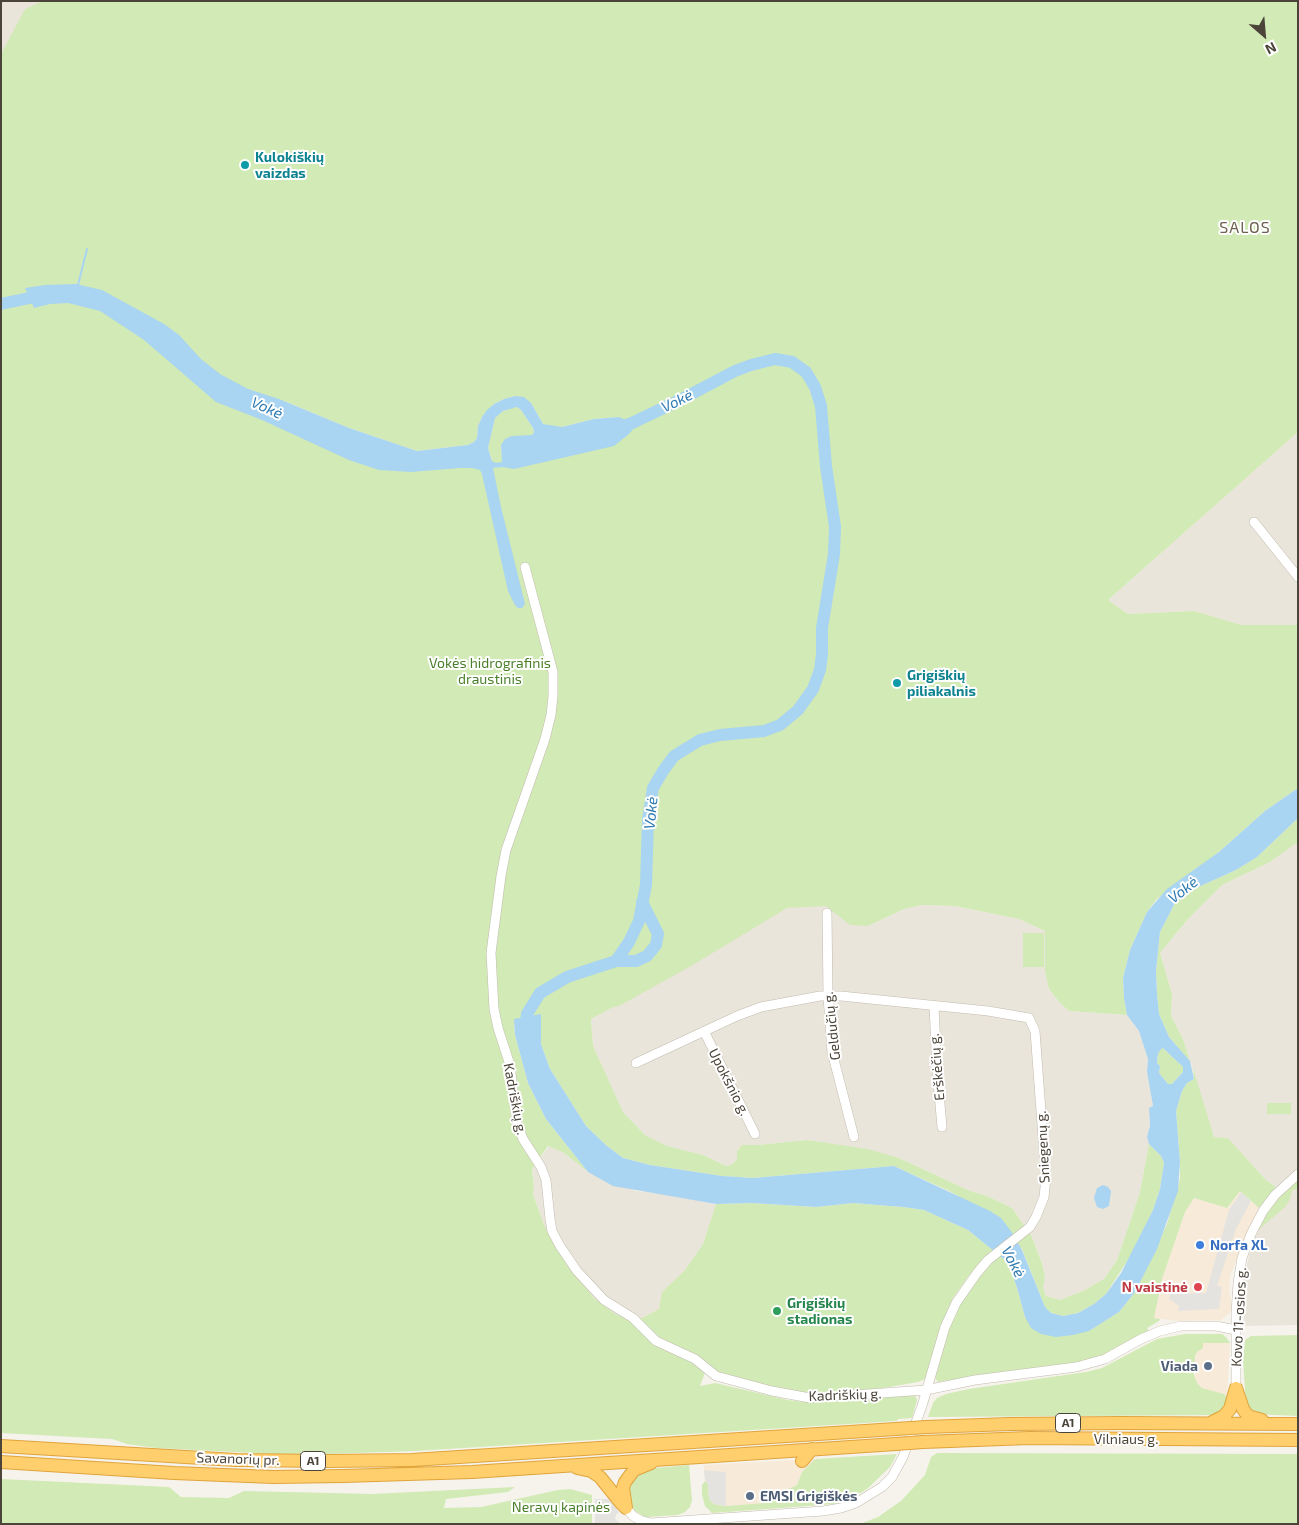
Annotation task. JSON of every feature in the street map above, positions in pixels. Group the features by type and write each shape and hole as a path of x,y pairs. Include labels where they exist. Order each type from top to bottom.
{"highway":[{"path":"1210,1424 1224,1416 1230,1409 1236,1388"},
{"path":"1236,1388 1243,1409 1248,1416 1281,1424"},
{"name":"Vilniaus g.","path":"624,1446 926,1427 1028,1424 1298,1424"},
{"path":"1,1438 236,1460"},
{"name":"Vilniaus g.","path":"812,1449 1029,1438 1298,1440"},
{"name":"Savanorių pr.","path":"1,1446 236,1460 328,1461 412,1460 624,1446"},
{"path":"802,1461 812,1449"},
{"name":"A1","path":"1,1462 174,1473 273,1477 342,1476 472,1472 812,1449"},
{"path":"626,1508 623,1488 634,1470 668,1458"},
{"path":"565,1465 591,1472 600,1477 626,1508"}],"street":[{"path":"1254,522 1298,577"},
{"name":"Kadriškių g.","path":"525,568 553,672 552,714 526,797 506,850 502,868 491,953 494,1009 510,1065 517,1124 523,1139 541,1167 546,1180 552,1231 577,1271 604,1300 633,1318 656,1342 695,1359 704,1369 716,1376 772,1391 810,1398 926,1390 975,1380 1089,1364 1105,1359 1160,1331 1181,1326 1216,1326 1236,1330"},
{"name":"Geldučių g.","path":"827,913 828,996 832,1052 854,1137"},
{"name":"Sniegenų g.","path":"626,1508 633,1516 651,1523 716,1521 823,1511 848,1506 870,1495 892,1477 899,1467 916,1422 945,1327 956,1303 988,1260 1030,1226 1044,1197 1046,1178 1035,1031 1032,1021 1022,1016 828,996 761,1007 737,1016 636,1063"},
{"name":"Erškėčių g.","path":"934,1006 942,1127"},
{"name":"Upokšnio g.","path":"704,1031 755,1134"},
{"name":"Kovo 11-osios g.","path":"1236,1388 1238,1280 1242,1258 1251,1234 1263,1212 1271,1201 1298,1174"}],"shaded area":[{"path":"1,1 43,1 25,24 1,62"},
{"path":"1298,432 1298,625 1242,625 1194,611 1128,614 1108,600"},
{"path":"1298,842 1298,1325 1244,1326 1244,1277 1252,1243 1266,1214 1284,1192 1266,1180 1228,1138 1214,1137 1183,1039 1171,1016 1172,994 1160,953 1188,919 1222,885 1270,862"},
{"path":"815,903 828,906 838,915 868,926 904,909 922,905 955,906 1019,919 1045,931 1045,972 1049,989 1069,1011 1127,1015 1139,1031 1148,1059 1147,1072 1153,1106 1149,1109 1150,1126 1147,1137 1149,1144 1140,1192 1117,1260 1104,1279 1085,1290 1060,1300 1046,1296 1043,1288 1045,1277 1042,1262 1031,1235 1012,1208 899,1158 807,1140 742,1145 737,1151 737,1159 733,1164 726,1166 703,1155 667,1146 645,1135 623,1112 593,1046 591,1019 689,964 779,906"},
{"path":"549,1146 564,1153 588,1172 636,1191 664,1194 716,1204 703,1244 685,1270 663,1292 659,1309 644,1317 631,1320 615,1314 593,1297 560,1253 544,1226 533,1193 532,1169"},
{"path":"1240,1191 1260,1209 1230,1276 1229,1289 1232,1306 1230,1313 1221,1320 1177,1321 1154,1318 1162,1279 1185,1212 1194,1198 1227,1208"},
{"path":"1241,1192 1251,1201 1236,1229 1217,1286 1222,1287 1219,1309 1178,1311 1179,1306 1169,1299 1170,1294 1206,1293 1229,1210"},
{"path":"1203,1343 1230,1343 1227,1397 1202,1388 1195,1380 1195,1356"},
{"path":"815,1459 802,1472 797,1485 786,1490 765,1491 765,1503 726,1506 714,1504 708,1484 705,1481 704,1465"},
{"path":"704,1470 726,1472 726,1506 714,1504 709,1499 708,1484 705,1481"},
{"path":"595,1499 609,1499 619,1512 615,1519 621,1524 595,1524"}],"green space":[{"name":"Vokės hidrografinis draustinis","path":"43,1 1298,1 1298,432 1108,600 1128,614 1194,611 1242,625 1298,625 1298,788 1265,811 1219,852 1157,899 1147,912 1130,950 1123,978 1127,1015 1069,1011 1060,1003 1049,989 1045,972 1045,931 1019,919 955,906 922,905 904,909 868,926 850,925 826,906 787,908 691,966 619,1006 611,1008 591,1019 593,1046 623,1112 645,1135 667,1146 703,1155 726,1166 733,1164 737,1159 737,1151 742,1145 807,1140 868,1149 899,1158 1012,1208 1031,1235 1042,1263 1045,1277 1043,1288 1046,1296 1060,1300 1085,1290 1104,1279 1117,1260 1140,1192 1149,1144 1161,1156 1164,1163 1160,1189 1153,1210 1131,1255 1106,1294 1094,1304 1078,1313 1063,1316 1051,1313 1045,1307 1022,1249 968,1202 949,1191 894,1166 753,1178 722,1176 650,1165 623,1158 586,1126 550,1069 541,1044 541,1021 514,1025 528,1083 546,1119 588,1172 564,1153 548,1146 532,1169 533,1194 544,1225 560,1253 593,1297 615,1314 631,1320 644,1317 659,1309 662,1292 685,1270 703,1244 716,1204 752,1203 816,1207 853,1203 924,1210 968,1230 1005,1260 1010,1267 1025,1317 1089,1331 1119,1312 1135,1292 1167,1224 1180,1179 1176,1111 1182,1091 1187,1083 1194,1079 1193,1068 1214,1137 1228,1138 1266,1180 1276,1187 1259,1208 1240,1191 1227,1208 1194,1198 1185,1212 1162,1279 1154,1318 1160,1319 1147,1328 1149,1331 1104,1355 1087,1361 938,1382 935,1378 950,1326 956,1311 985,1260 970,1274 953,1298 925,1379 918,1382 866,1391 818,1395 791,1392 710,1371 705,1373 700,1386 715,1383 788,1400 805,1402 915,1395 917,1400 912,1418 898,1419 897,1421 415,1451 295,1455 156,1448 127,1444 112,1439 1,1433 1,54 25,9","holes":["515,396 531,403 543,424 551,426 562,427 594,419 619,417 502,458 501,445 532,435 534,432 521,410 517,407 511,408 495,417 488,448 492,460 384,464 284,401 349,428 417,451 468,445 477,438 478,426 482,417 494,404"]},
{"path":"1298,818 1298,842 1270,862 1222,885 1188,919 1160,953 1172,994 1171,1016 1183,1039 1190,1061 1169,1037 1159,1014 1156,971 1160,932 1176,901 1185,893 1236,870 1257,857"},
{"path":"1023,933 1044,933 1044,967 1023,967"},
{"path":"1163,1048 1183,1067 1183,1072 1172,1084 1168,1084 1159,1073 1158,1054 1159,1050"},
{"path":"1267,1103 1291,1103 1291,1114 1267,1114"},
{"path":"1298,1181 1298,1189 1292,1190 1286,1206 1257,1231 1266,1214 1284,1192"},
{"path":"1185,1334 1222,1334 1230,1343 1203,1343 1203,1348 1195,1356 1194,1375 1197,1383 1202,1388 1224,1394 1227,1397 1228,1401 1218,1415 928,1417 933,1403 937,1398 946,1394 1102,1368 1157,1339"},
{"path":"1298,1335 1298,1416 1253,1414 1246,1404 1243,1360 1245,1340 1251,1336"},
{"path":"937,1453 1298,1454 1298,1524 860,1524 878,1517 901,1501 925,1475 931,1457"},
{"path":"897,1454 890,1467 867,1489 850,1499 835,1504 712,1513 705,1506 702,1495 702,1485 705,1481 708,1484 709,1499 714,1504 726,1506 765,1503 765,1491 786,1490 797,1485 802,1472 815,1459"},
{"path":"689,1465 692,1500 690,1507 685,1512 678,1515 645,1517 635,1511 629,1502 628,1481 644,1469"},
{"name":"Neravų kapinės","path":"1,1479 169,1487 181,1497 229,1498 244,1491 372,1494 515,1487 508,1492 446,1499 444,1508 481,1507 570,1489 592,1495 592,1524 1,1524"}],"water":[{"path":"76,284 102,290 164,324 179,335 201,359 220,374 248,389 279,399 349,428 417,451 468,445 474,442 477,438 478,426 487,410 504,399 515,396 524,397 531,403 543,424 562,427 594,419 619,417 632,423 634,428 614,446 514,469 493,468 525,604 522,608 518,608 508,591 480,470 460,468 411,472 379,470 349,460 262,420 216,402 144,340 100,311 68,303 50,304 34,308 25,288","holes":["517,407 521,410 534,432 532,435 512,436 505,439 501,445 502,462 496,463 492,461 488,448 495,418 503,411"]},
{"path":"1298,788 1298,818 1257,857 1236,870 1185,893 1176,901 1160,932 1156,971 1159,1014 1169,1037 1190,1061 1194,1079 1187,1083 1182,1091 1176,1111 1180,1162 1178,1191 1157,1249 1135,1292 1119,1312 1089,1331 1056,1337 1041,1334 1031,1328 1025,1317 1010,1267 1005,1260 968,1230 924,1210 853,1203 816,1207 752,1203 716,1204 613,1186 588,1172 546,1119 528,1083 515,1035 514,1019 541,1014 541,1044 550,1069 586,1126 623,1158 650,1165 722,1176 753,1178 894,1166 1001,1218 1022,1250 1045,1307 1051,1313 1063,1316 1078,1313 1094,1304 1106,1294 1121,1273 1153,1210 1160,1189 1164,1163 1161,1156 1149,1144 1147,1137 1150,1126 1149,1108 1153,1106 1147,1072 1148,1059 1139,1031 1127,1015 1124,998 1123,978 1130,950 1147,912 1167,889 1219,852 1265,811","holes":["1163,1048 1183,1067 1183,1072 1172,1084 1168,1084 1159,1073 1160,1066 1157,1063 1160,1050"]},
{"path":"1103,1185 1111,1191 1109,1206 1103,1209 1097,1207 1094,1198 1097,1188"}],"waterway":[{"path":"78,285 87,249"},
{"name":"Vokė","path":"1,304 44,295"},
{"name":"Vokė","path":"616,961 629,942 639,921 646,885 648,819 653,788 663,771 674,756 700,740 720,735 764,731 780,725 798,710 813,689 820,670 822,628 834,554 835,527 826,466 821,406 815,387 806,372 792,362 775,359 735,371 680,400 632,423 617,428"},
{"name":"Vokė","path":"525,1032 527,1014 540,993 567,977 616,961 636,961 647,956 656,945 658,934 642,902"}],"place":[{"name":"Kulokiškių vaizdas","path":"245,165"},
{"name":"Grigiškių piliakalnis","path":"897,683"},
{"name":"Norfa XL","path":"1200,1245"},
{"name":"N vaistinė","path":"1198,1287"},
{"name":"Grigiškių stadionas","path":"777,1311"},
{"name":"Viada","path":"1208,1366"},
{"name":"EMSI Grigiškės","path":"750,1496"}],"district":[{"name":"SALOS","path":"1245,228"}]}
